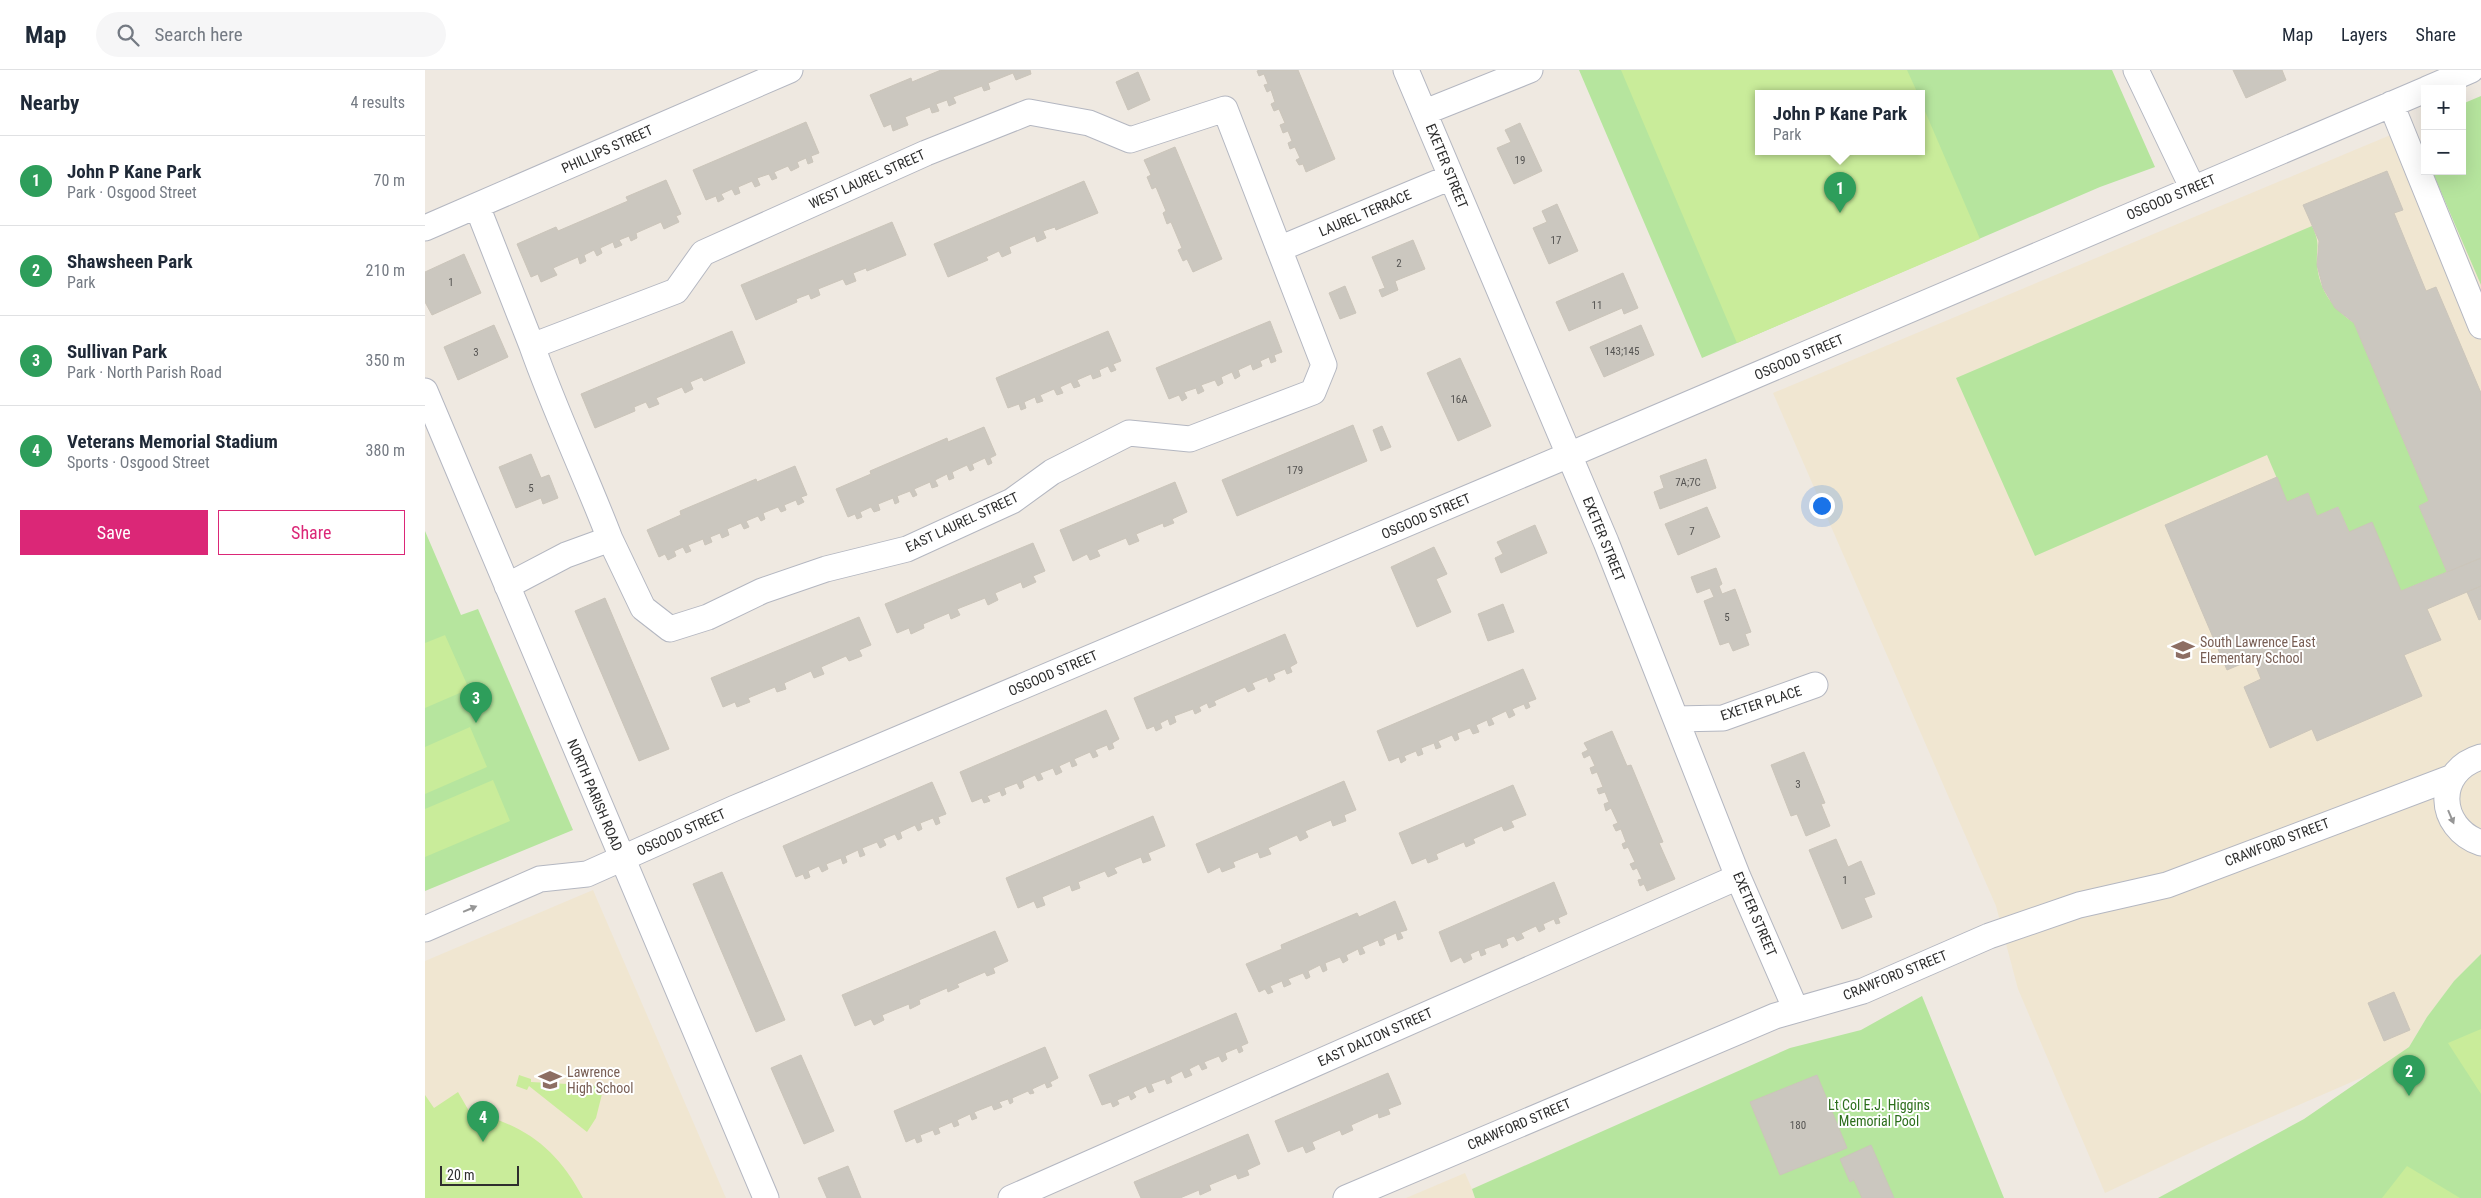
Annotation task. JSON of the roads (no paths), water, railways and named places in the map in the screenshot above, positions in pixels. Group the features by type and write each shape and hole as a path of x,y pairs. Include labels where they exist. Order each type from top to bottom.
{"street":[{"name":"PHILLIPS STREET","path":"425,228 789,70"},
{"name":"EXETER STREET","path":"1406,70 1569,455 1677,720 1738,877 1796,1010"},
{"path":"1425,112 1530,70"},
{"path":"2136,70 2193,189"},
{"name":"OSGOOD STREET","path":"2435,85 2466,71"},
{"name":"OSGOOD STREET","path":"425,929 541,879 587,874 744,804 1569,455 2421,91"},
{"path":"2391,104 2481,326"},
{"name":"WEST LAUREL STREET","path":"532,346 677,291 703,253 926,152 1029,112 1089,123 1130,140 1225,109 1279,249"},
{"name":"LAUREL TERRACE","path":"1279,249 1451,177"},
{"path":"477,206 545,384 585,474 609,539 566,556 507,586"},
{"name":"EAST LAUREL STREET","path":"609,539 643,608 670,629 708,617 762,592 826,569 907,549 1012,502 1052,472 1129,432 1190,439 1313,392 1324,365 1279,249"},
{"name":"NORTH PARISH ROAD","path":"425,391 621,859 766,1198"},
{"name":"EXETER PLACE","path":"1677,720 1723,718 1815,685"},
{"name":"CRAWFORD STREET","path":"1346,1198 1767,1019 1863,991 1989,936 2079,905 2167,885 2359,810 2453,777 2467,763 2481,757"},
{"path":"2453,777 2448,789 2448,812 2460,832 2469,839 2481,843"},
{"name":"EAST DALTON STREET","path":"1011,1198 1738,877"}],"place":[{"name":"John P Kane Park","path":"1840,213"},
{"name":"South Lawrence East Elementary School","path":"2183,650"},
{"name":"Sullivan Park","path":"476,723"},
{"name":"Lawrence High School","path":"550,1080"},
{"name":"Shawsheen Park","path":"2409,1096"},
{"name":"Veterans Memorial Stadium","path":"483,1142"}],"park label":[{"name":"Lt Col E.J. Higgins Memorial Pool","path":"1879,1114"}]}
